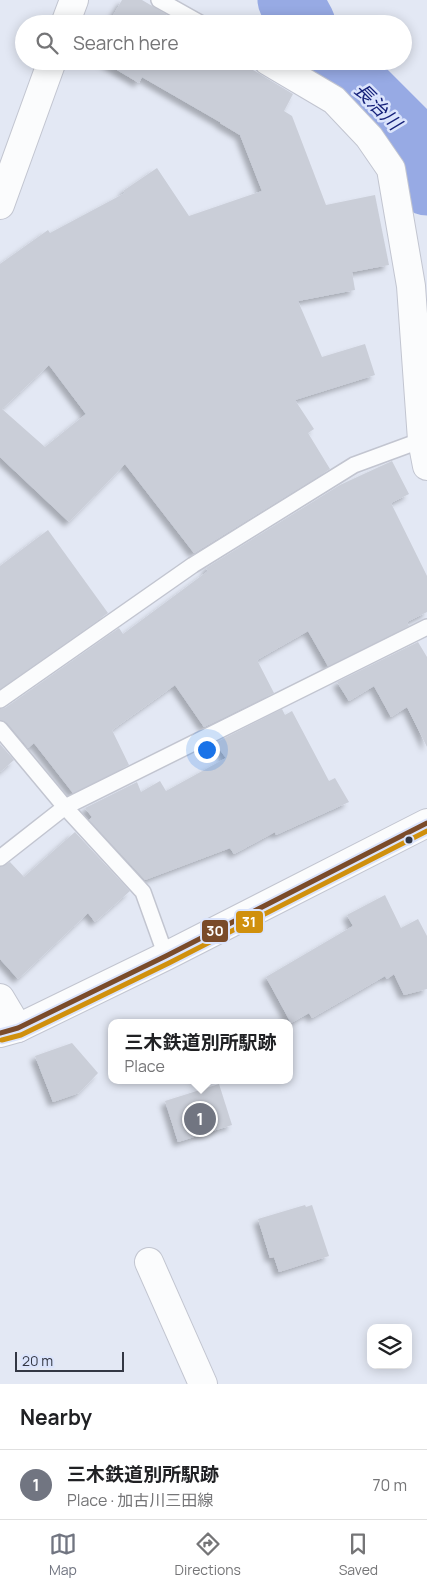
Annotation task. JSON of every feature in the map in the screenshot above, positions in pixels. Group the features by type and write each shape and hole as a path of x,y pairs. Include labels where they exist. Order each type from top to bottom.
{"main road":[{"path":"69,15 74,0"},
{"path":"0,205 49,70"},
{"path":"283,70 334,100 369,137 390,168 411,286 424,453"},
{"path":"0,998 9,1031 166,956 427,823"},
{"path":"149,1262 203,1384"}],"lane":[{"path":"160,0 186,15"},
{"path":"0,700 193,565 354,465 424,453"},
{"path":"0,858 65,807 427,627"},
{"path":"0,729 65,807 143,892 166,956"}],"building":[{"path":"122,0 142,0 168,15 113,15"},
{"path":"117,70 253,70 293,94 284,111 292,116 326,205 375,195 389,265 352,272 355,290 298,301 322,357 365,344 375,375 295,400 314,429 308,433 330,469 194,553 125,464 69,522 0,457 0,264 48,230 50,233 125,193 123,191 157,168 189,216 262,191 240,135 142,77 139,83","holes":["49,365 86,414 45,447 2,409"]},
{"path":"392,461 409,494 391,503 427,576 427,612 407,622 409,626 328,666 308,631 257,660 274,693 204,727 175,685 112,730 129,765 73,793 34,743 28,748 7,723 0,720 0,709 5,708 119,628 123,634 208,571 206,568 340,485"},
{"path":"48,530 108,613 0,689 0,566"},
{"path":"418,642 427,657 427,747 407,707 391,717 374,686 349,701 337,682"},
{"path":"282,709 285,715 292,711 329,781 335,778 349,802 276,835 275,832 234,854 230,848 145,880 89,820 92,817 85,808 137,782 141,792 160,781 166,791 226,758 215,743"},
{"path":"0,744 14,760 0,772"},
{"path":"75,832 130,891 95,922 88,913 18,979 0,959 0,867 10,862 24,877"},
{"path":"385,895 401,928 418,919 427,936 427,989 404,995 394,974 387,979 385,976 312,1018 309,1013 293,1022 293,1019 289,1019 266,977 353,926 347,915"},
{"path":"72,1043 98,1073 79,1093 53,1102 35,1056"},
{"path":"219,1084 232,1125 178,1142 165,1101"},
{"path":"305,1205 306,1207 312,1205 329,1256 279,1272 274,1257 270,1258 258,1219"}],"waterway":[{"name":"長治川","path":"290,0 298,15"},
{"name":"長治川","path":"342,70 406,134 427,183"}],"transit line":[{"name":"30","path":"0,1033 18,1028 166,956 427,823"},
{"name":"31","path":"2,1040 21,1035 169,963 427,831"}],"place":[{"name":"三木鉄道別所駅跡","path":"200,1119"}]}
